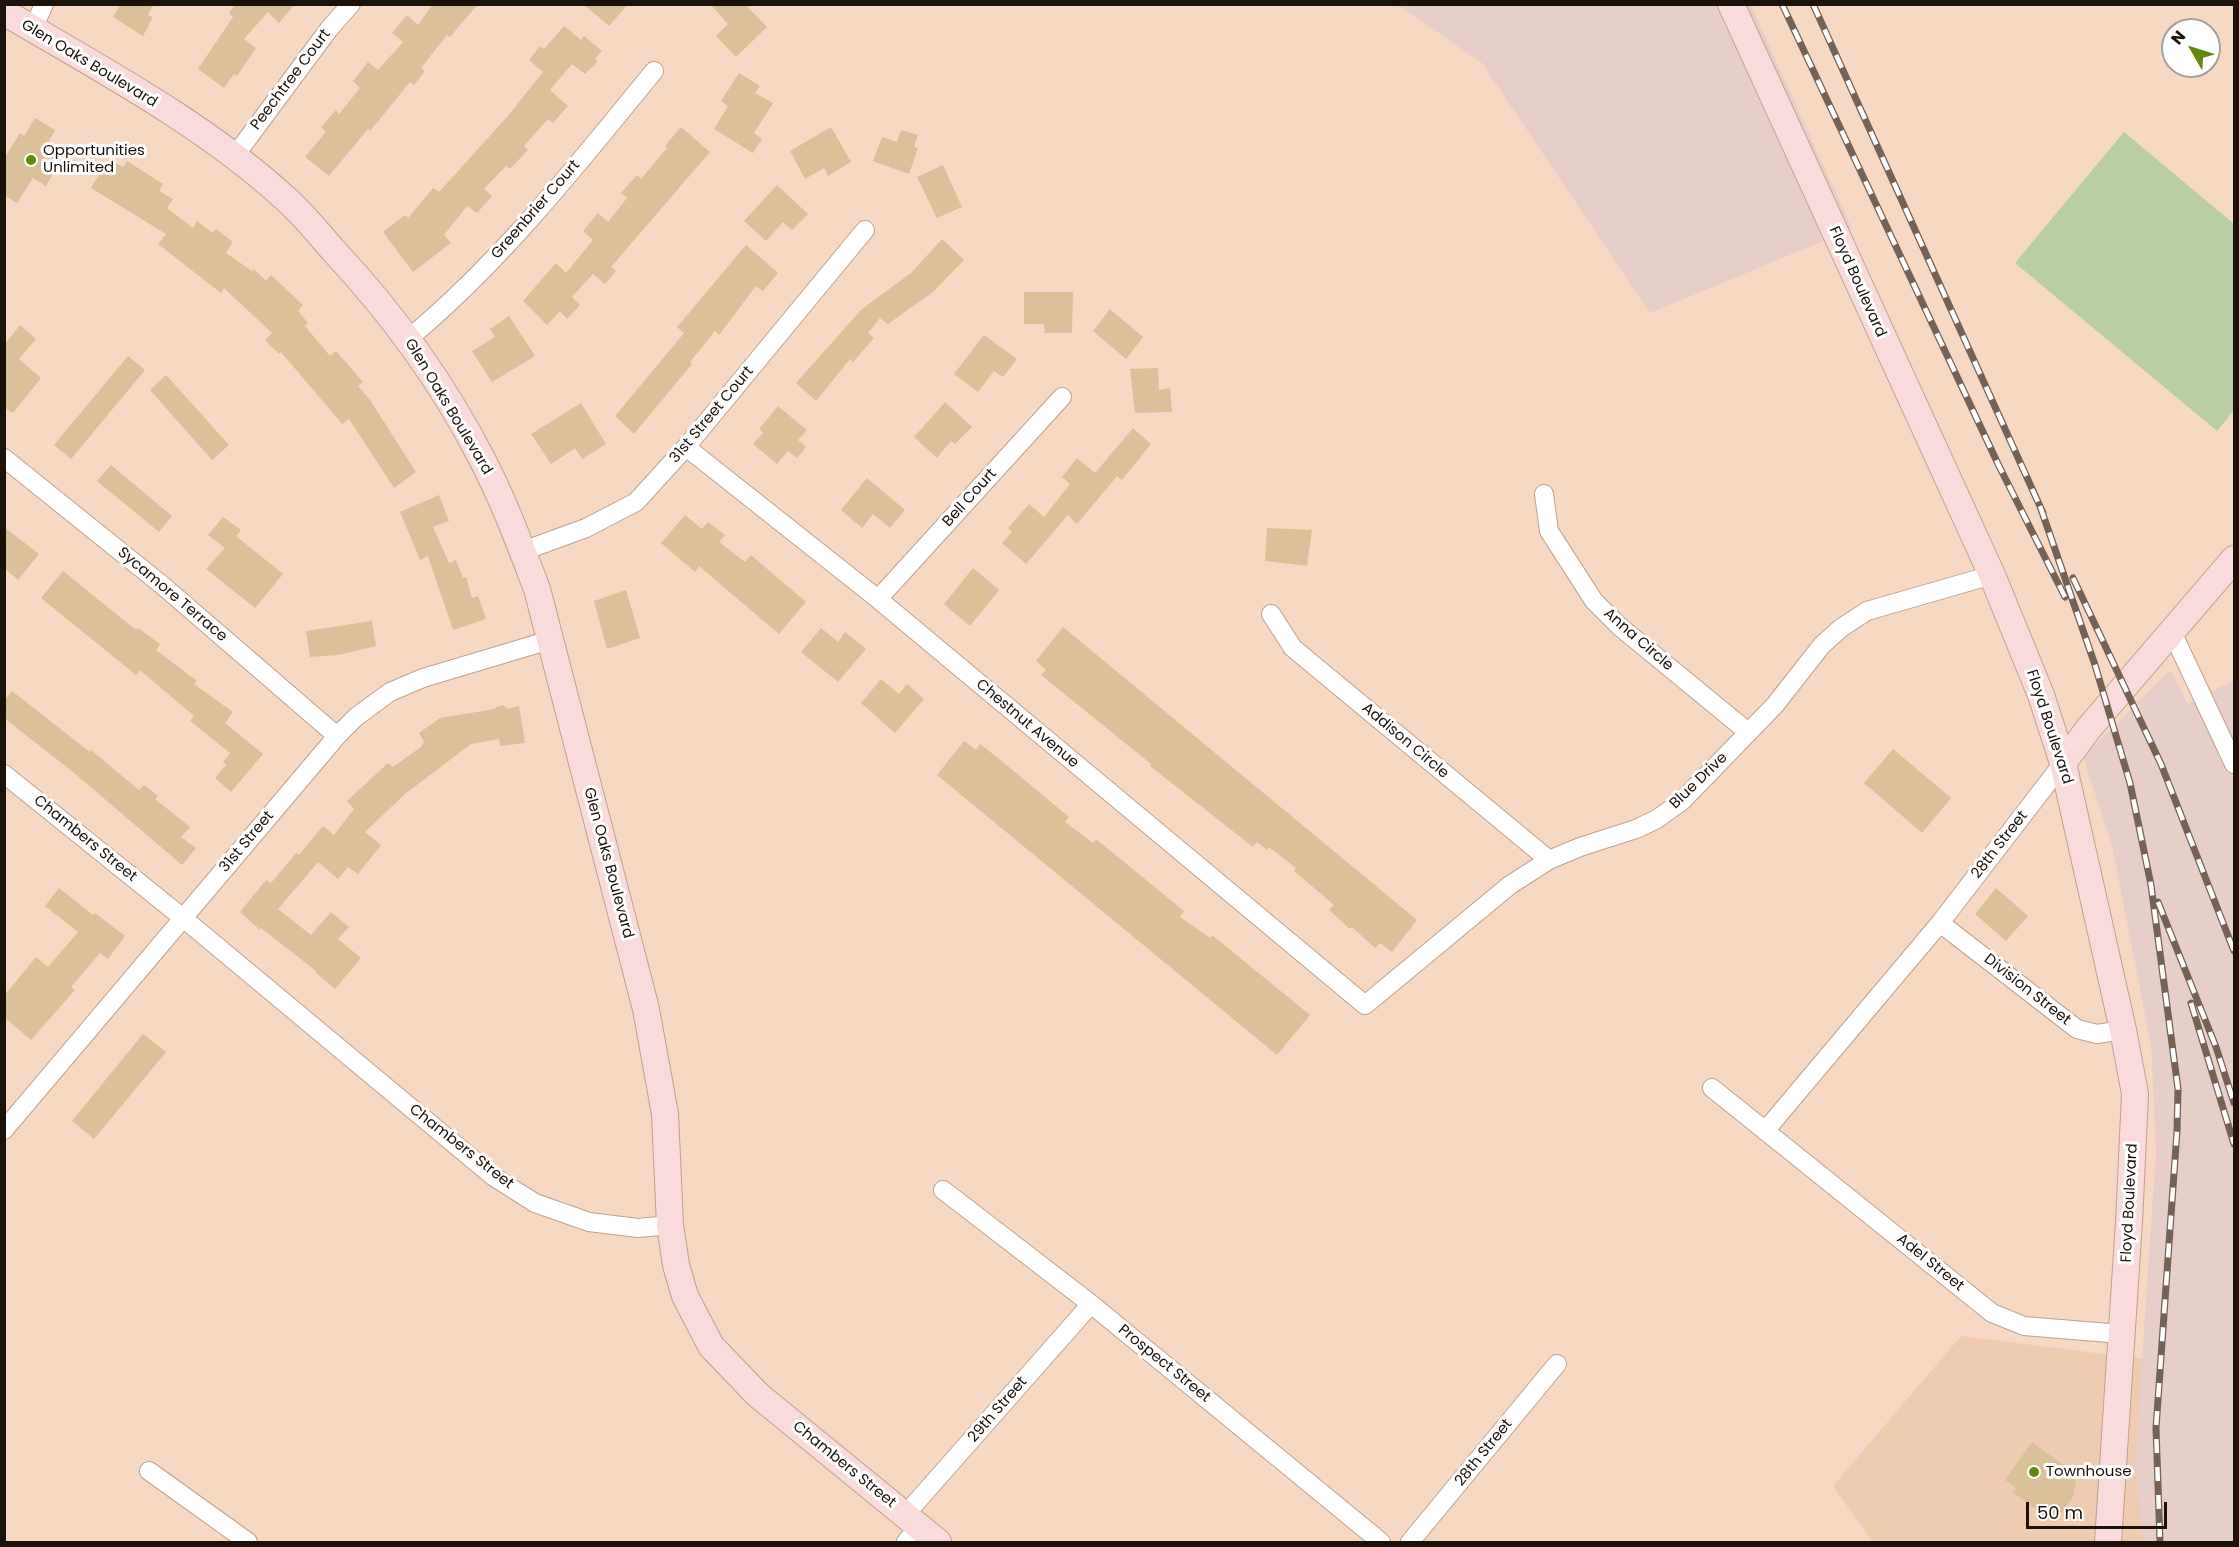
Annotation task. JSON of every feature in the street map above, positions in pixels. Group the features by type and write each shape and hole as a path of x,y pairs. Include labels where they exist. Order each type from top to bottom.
{"main road":[{"name":"Floyd Boulevard","path":"1731,4 1992,575 2041,695 2063,763 2123,1030 2135,1094 2108,1542"},
{"name":"Glen Oaks Boulevard","path":"4,12 183,120 288,200 363,282 408,339 440,387 482,459 523,551 537,589 646,1009 665,1114 670,1225"},
{"name":"28th Street","path":"2063,763 2089,728 2235,559"},
{"name":"Chambers Street","path":"670,1225 676,1265 685,1296 711,1346 758,1395 917,1532"}],"street":[{"path":"33,29 44,4"},
{"name":"Peechtree Court","path":"234,157 329,29 351,4"},
{"name":"Greenbrier Court","path":"408,339 505,248 654,71"},
{"name":"31st Street Court","path":"523,551 586,528 636,502 686,447 865,231"},
{"name":"Bell Court","path":"878,599 1062,397"},
{"name":"Chestnut Avenue","path":"686,447 878,599 1365,1005"},
{"name":"Sycamore Terrace","path":"4,458 162,585 337,736"},
{"name":"Anna Circle","path":"1544,494 1549,531 1594,601 1619,626 1748,732"},
{"name":"Blue Drive","path":"1365,1005 1510,885 1549,860 1580,847 1636,830 1657,819 1682,801 1775,705 1822,645 1841,628 1867,611 1992,575"},
{"name":"Addison Circle","path":"1271,614 1293,648 1549,860"},
{"path":"2172,632 2235,764"},
{"name":"31st Street","path":"4,1130 337,736 357,717 390,692 423,678 550,640"},
{"name":"28th Street","path":"1765,1131 1940,923 2063,763"},
{"name":"Chambers Street","path":"4,774 183,918 494,1177 535,1203 589,1222 638,1228 670,1225"},
{"name":"Division Street","path":"1940,923 2077,1029 2097,1034 2123,1030"},
{"name":"Adel Street","path":"1712,1088 1992,1313 2024,1326 2121,1334"},
{"name":"Prospect Street","path":"943,1190 1091,1304 1382,1542"},
{"name":"29th Street","path":"917,1532 1091,1304"},
{"name":"28th Street","path":"1410,1542 1557,1364"},
{"path":"149,1471 248,1542"}],"shaded area":[{"path":"1398,5 1751,5 1852,229 1650,313 1482,63"},
{"path":"2170,670 2188,704 2234,680 2234,1542 2143,1542 2135,1464 2156,1150 2151,1046 2112,845 2083,757"},
{"path":"1961,1336 2143,1359 2136,1464 2143,1542 1873,1542 1833,1486"}],"green space":[{"path":"2124,132 2234,224 2234,410 2217,431 2015,263"}],"building":[{"path":"121,4 154,4 148,15 153,17 143,36 113,17"},
{"path":"236,4 295,4 279,23 268,12 244,39 256,48 237,76 234,74 224,88 198,69 233,17 229,13"},
{"path":"433,4 478,4 450,37 447,35 421,68 425,71 414,85 410,82 329,176 305,157 326,132 321,127 336,110 339,114 360,88 353,81 368,62 378,70 403,42 392,33 407,15 418,25"},
{"path":"583,4 628,4 609,26"},
{"path":"710,4 745,4 767,27 736,57 716,36 728,24"},
{"path":"564,26 581,40 584,36 602,51 595,59 598,61 585,74 572,64 550,90 568,106 553,123 548,119 524,146 528,150 510,169 506,166 484,189 492,196 477,213 467,206 444,235 451,243 413,272 383,232 405,215 408,218 433,188 439,192 507,117 543,72 529,60 540,46 544,49"},
{"path":"739,73 760,86 755,93 773,103 754,133 762,139 753,153 714,129 728,106 721,101"},
{"name":"Opportunities Unlimited","path":"35,118 55,130 43,152 60,161 46,186 33,178 17,203 4,195 4,159 20,133 24,136"},
{"path":"681,127 710,152 611,267 616,271 605,284 593,274 572,297 580,305 567,319 560,311 547,325 523,301 556,263 566,273 593,240 583,231 598,213 608,222 627,198 621,193 637,175 641,179"},
{"path":"831,127 851,162 828,176 824,168 805,179 790,151"},
{"path":"901,130 918,135 914,147 918,148 909,174 873,161 882,137 897,142"},
{"path":"109,159 123,167 127,161 163,184 159,191 173,199 167,208 193,228 197,221 213,233 216,229 233,242 226,253 252,271 254,269 266,281 271,275 303,305 298,311 308,323 305,326 330,356 336,351 363,382 358,386 370,400 416,472 394,488 349,419 342,424 281,352 279,354 265,340 272,333 224,288 221,293 158,244 166,234 91,188"},
{"path":"943,165 962,207 937,218 917,177"},
{"path":"777,185 808,214 792,230 783,222 766,241 744,221"},
{"path":"942,239 964,260 933,292 888,324 880,318 868,333 874,338 853,362 850,359 816,401 796,383 862,309 911,273"},
{"path":"746,245 778,273 763,291 756,286 719,335 715,331 690,362 692,364 634,434 615,416 684,333 677,327"},
{"path":"1024,292 1073,292 1072,333 1045,333 1044,324 1024,324"},
{"path":"1110,309 1143,337 1126,359 1093,331"},
{"path":"509,316 535,356 492,382 472,351 495,337 490,329"},
{"path":"20,325 36,339 19,359 41,378 13,413 4,407 4,345"},
{"path":"984,335 1017,359 1003,377 994,371 978,392 954,374"},
{"path":"128,356 145,370 71,459 54,445"},
{"path":"1158,368 1159,390 1170,388 1172,412 1135,413 1130,369"},
{"path":"166,375 229,445 212,460 150,390"},
{"path":"945,402 972,427 955,444 951,441 937,458 914,437"},
{"path":"581,403 606,444 582,459 575,448 551,464 531,434"},
{"path":"778,406 807,430 798,440 806,447 797,458 788,451 777,464 753,444 763,433 759,429"},
{"path":"1133,428 1151,444 1122,480 1117,476 1077,524 1068,515 1026,564 1002,543 1012,532 1008,528 1029,504 1044,517 1070,484 1062,477 1077,458 1095,473"},
{"path":"111,465 172,516 159,532 97,481"},
{"path":"867,478 905,510 890,528 873,514 862,528 841,510"},
{"path":"439,495 449,521 433,527 449,563 456,560 463,578 466,577 472,598 478,596 486,619 453,630 428,556 420,560 400,512"},
{"path":"685,515 702,529 708,522 725,535 719,542 745,562 751,555 806,602 779,634 699,566 695,572 661,543"},
{"path":"223,517 241,530 236,536 283,574 255,608 206,569 225,548 208,535"},
{"path":"4,527 39,554 18,580 4,568"},
{"path":"1267,528 1312,530 1307,566 1265,561"},
{"path":"973,568 999,590 970,626 944,604"},
{"path":"63,571 136,630 138,628 160,644 156,650 197,681 194,684 233,712 225,723 263,754 231,792 215,778 226,765 223,762 230,753 190,721 194,716 140,670 136,675 41,598"},
{"path":"626,590 640,638 607,649 594,601"},
{"path":"372,621 376,646 338,655 310,657 306,631"},
{"path":"1063,627 1417,920 1392,952 1380,943 1375,948 1352,927 1350,929 1329,910 1334,905 1294,871 1296,868 1269,847 1267,850 1257,842 1253,847 1150,766 1151,764 1041,675 1046,670 1036,661"},
{"path":"821,628 838,642 845,632 866,649 838,682 801,652"},
{"path":"881,679 899,694 907,684 924,699 895,733 861,703"},
{"path":"12,691 90,752 91,750 139,790 144,785 158,796 155,799 190,827 181,837 196,848 182,865 73,772 4,718 4,701"},
{"path":"503,705 508,709 519,706 525,743 500,746 499,739 471,744 405,794 365,832 381,845 358,874 348,867 338,879 318,862 278,909 311,935 331,912 349,927 338,939 361,958 335,989 316,971 261,928 260,930 240,912 266,880 271,883 296,853 299,855 323,826 334,835 354,809 347,801 388,763 393,767 421,747 424,742 419,733 440,718 495,709"},
{"path":"964,741 976,750 980,744 998,758 1069,817 1065,822 1093,843 1096,839 1184,911 1180,917 1210,938 1212,935 1310,1015 1277,1055 937,775"},
{"path":"1893,749 1951,798 1922,833 1864,783"},
{"path":"59,888 93,915 95,913 125,936 108,959 100,953 71,987 75,990 31,1040 4,1017 4,996 36,957 48,967 78,932 45,906"},
{"path":"1996,888 2028,916 2006,941 1975,914"},
{"path":"143,1034 166,1052 94,1139 72,1121"},
{"path":"2032,1442 2077,1475 2073,1497 2054,1523 2013,1492 2016,1488 2005,1480"}],"railway":[{"path":"1782,4 1999,466 2065,597"},
{"path":"1813,4 2043,513"},
{"path":"2040,506 2095,665 2130,783 2151,885 2178,1089 2156,1428 2160,1542"},
{"path":"2073,578 2161,764 2234,951"},
{"path":"2158,902 2216,1047 2234,1103"},
{"path":"2191,1003 2234,1144"}],"place":[{"name":"Opportunities Unlimited","path":"31,160"},
{"name":"Townhouse","path":"2034,1472"}]}
